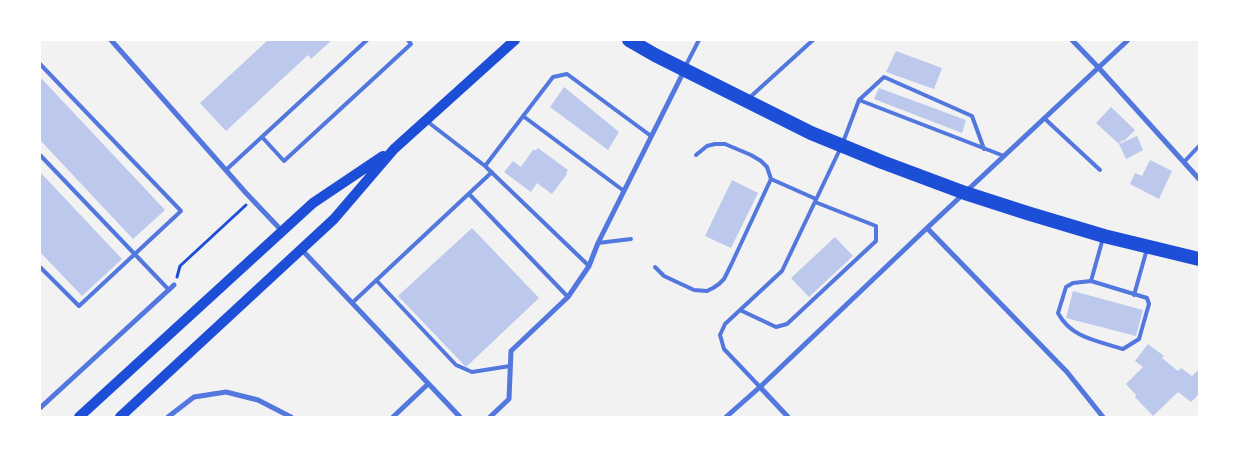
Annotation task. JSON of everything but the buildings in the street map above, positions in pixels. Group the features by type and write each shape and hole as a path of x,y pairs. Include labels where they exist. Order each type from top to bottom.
{"highway":[{"path":"629,40 684,70 811,133 965,193 1104,236 1199,259"},
{"path":"646,40 655,54"}],"main road":[{"path":"120,417 302,250 334,219 394,149 515,40"},
{"path":"78,417 312,203 394,149"}],"street":[{"path":"111,40 252,199 282,230"},
{"path":"1072,40 1199,179"},
{"path":"726,417 1128,40"},
{"path":"490,417 509,398 511,351 568,298 589,266 598,243 684,70"},
{"path":"927,228 1067,372 1103,417"},
{"path":"302,250 460,417"},
{"path":"40,408 174,284"},
{"path":"393,417 428,384"},
{"path":"760,387 788,417"},
{"path":"168,417 194,397 226,392 258,400 291,417"}],"lane":[{"path":"226,170 367,40"},
{"path":"262,137 284,161 411,44 408,40"},
{"path":"684,70 699,40"},
{"path":"746,100 813,40"},
{"path":"40,64 181,211 79,306 40,266"},
{"path":"485,166 553,77 567,74 651,136"},
{"path":"760,387 724,349 720,335 725,324 782,271 842,145 860,100 884,78 972,116 984,149"},
{"path":"860,100 1004,156"},
{"path":"523,116 624,191"},
{"path":"1044,118 1100,170"},
{"path":"426,120 492,172 589,266"},
{"path":"655,267 664,276 694,290 707,291 719,284 724,279 731,265 771,179 767,167 761,161 725,144 707,146 696,155"},
{"path":"1184,162 1199,146"},
{"path":"40,155 169,290"},
{"path":"352,303 492,172"},
{"path":"740,310 776,327 787,324 876,241 876,226 771,179"},
{"path":"469,194 568,298"},
{"path":"1091,281 1104,236"},
{"path":"598,243 631,238"},
{"path":"1134,295 1148,247"},
{"path":"376,280 456,365 472,372 510,366"},
{"path":"1091,281 1147,298 1149,304 1140,340 1123,349 1079,335 1062,322 1058,313 1066,288 1073,283 1091,281"}],"path":[{"path":"174,284 180,266 252,199"}]}
